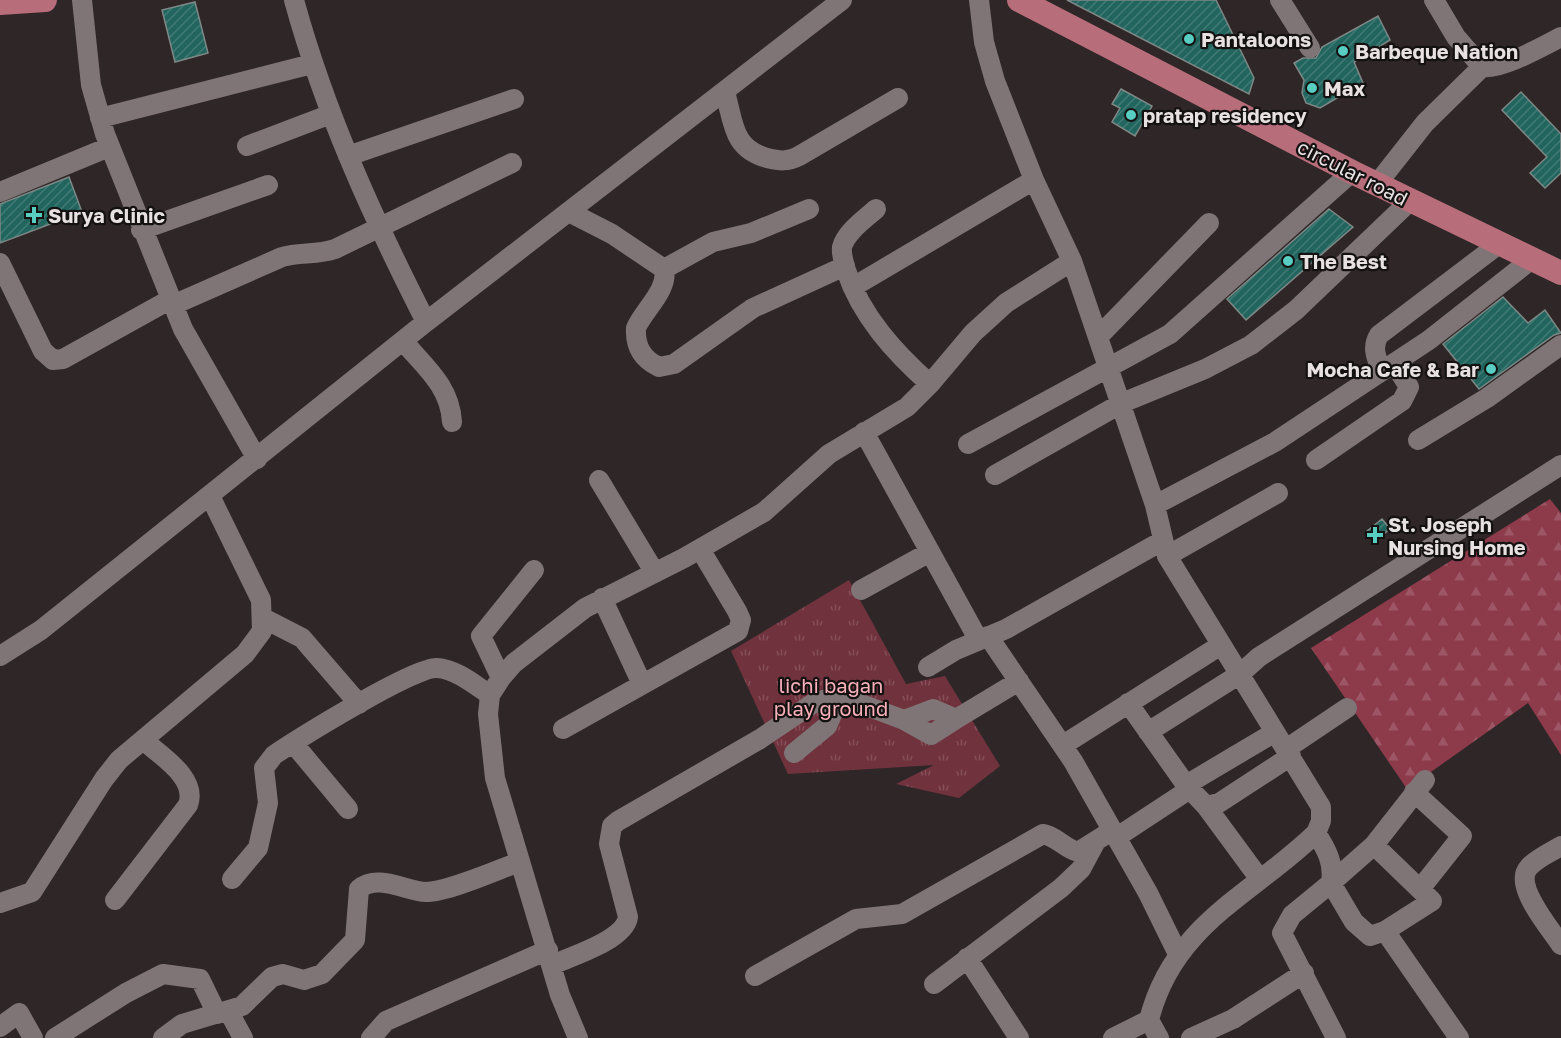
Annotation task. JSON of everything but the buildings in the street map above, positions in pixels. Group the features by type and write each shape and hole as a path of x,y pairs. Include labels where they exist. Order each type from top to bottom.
{"main road":[{"path":"0,3 45,0"},
{"name":"circular road","path":"1018,0 1352,172 1561,273"}],"street":[{"path":"82,0 91,85 109,147 172,302 199,358 222,393 257,459"},
{"path":"294,0 312,64 378,230 426,322"},
{"path":"0,656 41,630 403,340 842,0"},
{"path":"979,0 984,42 995,81 1034,180 1072,261 1155,505 1164,548 1321,807 1321,821 1316,833 1213,917 1178,954 1154,1000 1149,1020 1159,1038"},
{"path":"1280,0 1311,48"},
{"path":"1434,0 1456,37 1482,67 1489,68 1514,59 1561,38"},
{"path":"100,118 312,64"},
{"path":"1377,183 1425,123 1482,67"},
{"path":"725,92 740,140 746,150 780,161 789,161 898,98"},
{"path":"348,156 514,99"},
{"path":"247,146 331,114"},
{"path":"0,192 109,147"},
{"path":"0,263 43,351 53,360 63,359 172,302 282,257 323,253 378,230 512,163"},
{"path":"968,444 1109,365 1170,334 1352,172"},
{"path":"853,287 1034,180"},
{"path":"141,230 268,185"},
{"path":"995,475 1122,403 1205,369 1251,345 1296,310 1410,201"},
{"path":"664,269 713,242 751,233 809,209"},
{"path":"876,209 847,237 843,247 845,266 867,314 890,345 930,384"},
{"path":"569,212 612,234 664,269 666,276 663,285 641,317 636,328 635,339 644,357 651,363 665,368 753,308 845,266"},
{"path":"1099,336 1209,222"},
{"path":"1316,460 1402,401 1408,394 1409,387 1374,352 1374,343 1379,335 1499,244"},
{"path":"1155,505 1248,458 1429,340 1532,259"},
{"path":"578,1038 560,995 495,778 488,714 496,686 513,663 551,633 602,598 656,573 764,512 829,454 907,406 930,384 966,340 1006,303 1072,261"},
{"path":"403,340 445,391 450,401 452,422"},
{"path":"1418,440 1487,398 1561,345"},
{"path":"864,432 930,552 983,638 1019,681 1062,745 1115,834 1178,954"},
{"path":"1148,732 1240,674 1258,657 1561,465"},
{"path":"1529,496 1561,474"},
{"path":"599,480 656,573"},
{"path":"928,667 983,638 1016,624 1109,568 1164,548 1278,493"},
{"path":"0,903 32,892 104,779 119,760 245,654 262,631 261,600 210,496"},
{"path":"563,729 730,637 741,626 737,611 700,549"},
{"path":"861,590 930,552"},
{"path":"496,686 481,636 534,570"},
{"path":"602,598 642,684"},
{"path":"263,618 302,638 359,704"},
{"path":"1062,745 1221,645"},
{"path":"232,879 258,848 268,803 264,768 274,755 359,704 431,668 450,671 496,686"},
{"path":"370,1038 386,1021 621,933 627,925 628,917 609,843 612,826 760,739 815,702 840,696 904,720 933,709 956,719 1019,681"},
{"path":"794,753 827,726 840,696"},
{"path":"1128,703 1188,787 1206,806 1259,878"},
{"path":"1206,806 1219,803 1347,708"},
{"path":"755,976 856,919 902,914 1042,834 1050,835 1065,848 1078,852 1096,841 1115,834 1275,732"},
{"path":"115,900 191,797 186,782 176,770 143,740"},
{"path":"293,743 348,809"},
{"path":"1336,1038 1282,933 1292,915 1374,845 1419,786 1462,836 1420,889"},
{"path":"1316,833 1329,854 1333,870 1331,883 1363,932 1370,936 1385,931 1432,901 1374,845"},
{"path":"934,984 1061,888 1082,868 1096,841"},
{"path":"1561,846 1529,867 1524,875 1524,885 1532,903 1561,945"},
{"path":"163,1038 182,1024 223,1013 250,1001 272,977 283,974 304,980 312,979 335,963 355,940 358,889 363,885 379,883 434,891 519,862"},
{"path":"1385,931 1459,1038"},
{"path":"967,958 1019,1038"},
{"path":"1191,1038 1233,1018 1304,973"},
{"path":"55,1038 126,993 164,974 200,979 243,1038"},
{"path":"0,1027 19,1013 33,1038"},
{"path":"1113,1038 1149,1020"}],"green space":[{"path":"1550,499 1561,513 1561,755 1528,703 1407,789 1311,648"},
{"name":"lichi bagan play ground","path":"849,580 906,684 945,676 1000,766 959,798 896,784 934,765 788,774 731,651"}],"place":[{"name":"Pantaloons","path":"1189,39"},
{"name":"Barbeque Nation","path":"1343,51"},
{"name":"Max","path":"1312,88"},
{"name":"pratap residency","path":"1131,115"},
{"name":"Surya Clinic","path":"34,215"},
{"name":"The Best","path":"1288,261"},
{"name":"Mocha Cafe & Bar","path":"1491,369"},
{"name":"St. Joseph Nursing Home","path":"1375,535"}]}
